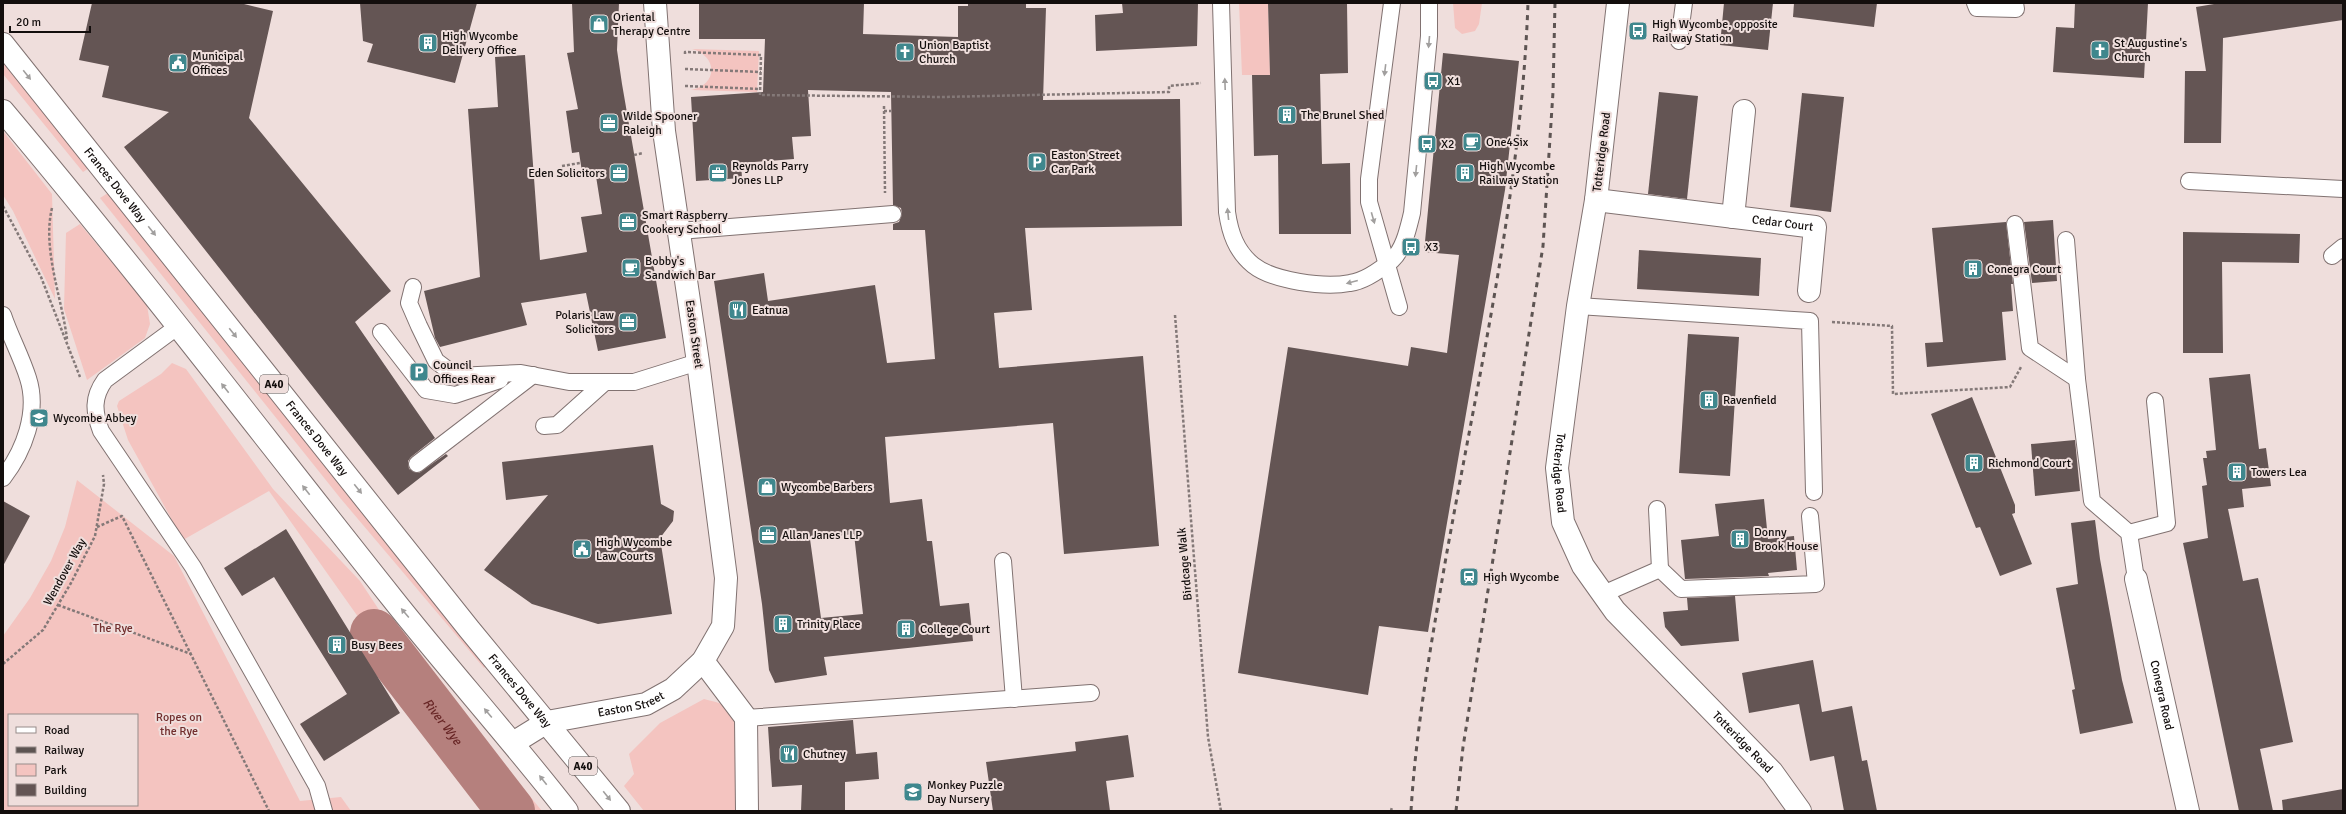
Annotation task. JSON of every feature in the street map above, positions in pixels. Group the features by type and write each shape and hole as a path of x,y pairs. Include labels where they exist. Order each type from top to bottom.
{"street":[{"name":"Easton Street","path":"547,722 646,704 673,689 703,661 723,626 726,578 698,362 664,131 655,3"},
{"name":"Totteridge Road","path":"1618,3 1596,200 1578,306 1557,468 1563,522 1583,566 1603,594 1626,622 1772,772 1800,811"},
{"name":"Frances Dove Way","path":"3,44 619,811"},
{"path":"3,111 75,196 177,328 399,606 568,811"},
{"name":"Cedar Court","path":"1733,217 1744,111"},
{"name":"Cedar Court","path":"1596,200 1815,227 1809,291"},
{"name":"Conegra Road","path":"2136,579 2188,811"},
{"path":"703,661 746,718 747,811"},
{"path":"513,743 547,722"}],"lane":[{"path":"1221,3 1227,212 1230,233 1240,250 1254,265 1272,276 1326,285 1350,283 1373,275 1393,259 1406,237 1412,213 1429,36 1429,3"},
{"path":"1392,3 1369,179 1369,202 1399,307"},
{"path":"1679,41 1684,3"},
{"path":"1975,3 1977,8 2016,9 2014,3"},
{"path":"2189,181 2343,189"},
{"path":"679,231 889,214"},
{"path":"2015,224 2030,348 2077,379"},
{"path":"2066,240 2077,379 2092,501 2129,533 2136,579"},
{"path":"414,287 409,303 436,361 456,376 527,374 569,382 634,382 698,362"},
{"path":"1578,306 1810,321 1814,492"},
{"path":"3,315 28,378 32,413 25,439 17,458 3,478"},
{"path":"177,328 105,380 95,399 94,410 97,421 101,431 193,567 318,786 324,811"},
{"path":"380,332 426,390 456,395 527,374"},
{"path":"417,464 527,374"},
{"path":"544,426 557,425 604,382"},
{"path":"2129,533 2167,523 2155,401"},
{"path":"1657,509 1660,569 1681,589 1816,584 1810,516"},
{"path":"1003,561 1014,699"},
{"path":"1603,594 1660,569"},
{"path":"746,718 1091,693"}],"path":[{"path":"685,58 685,52 761,55 760,95 942,97 1169,92 1169,86 1202,82"},
{"path":"684,64 684,75"},
{"path":"660,68 761,72"},
{"path":"684,81 684,86 760,89"},
{"path":"884,106 889,214"},
{"path":"884,111 891,111"},
{"path":"562,166 580,163"},
{"path":"3,206 41,277 81,380"},
{"path":"49,223 55,280 65,322 68,345"},
{"name":"Birdcage Walk","path":"1175,315 1208,737 1221,811"},
{"path":"1810,321 1892,326 1893,394 2010,387 2030,348"},
{"name":"Wendover Way","path":"3,664 42,630 58,605 95,536 104,484 102,468"},
{"path":"96,527 122,516 269,811"},
{"path":"58,605 191,654"},
{"path":"1391,811 1392,807"}],"green space":[{"path":"1239,3 1268,3 1270,75 1242,75"},
{"path":"1453,3 1482,3 1479,24 1475,31 1462,34 1455,28"},
{"path":"692,49 759,51 757,92 691,90 700,87 706,82 710,77 711,70 707,58 701,53"},
{"path":"3,60 89,168 83,172 3,74"},
{"path":"3,131 52,194 55,299 13,211 3,195"},
{"path":"108,193 487,663 484,668 341,499 100,198"},
{"path":"80,224 147,305 150,324 145,338 87,380 64,309 66,233"},
{"path":"172,363 186,369 273,489 360,581 389,625 542,811 521,811 373,638 269,491 183,540 128,440 117,406 119,401 161,374"},
{"name":"The Rye","path":"77,480 174,556 300,801 341,797 351,811 3,811 3,636 30,598 51,561 65,527"},
{"path":"704,699 722,704 727,708 732,716 735,727 738,756 737,811 644,811 624,786 634,774 629,754 660,723"}],"building":[{"path":"92,3 240,3 273,11 249,118 391,291 355,322 435,438 411,457 408,461 409,469 419,473 446,454 448,456 398,495 124,147 169,112 102,97 109,66 79,60"},
{"name":"High Wycombe Delivery Office","path":"360,3 477,3 455,83 367,62 373,44 363,41"},
{"path":"572,3 619,3 617,50 666,338 598,351 586,293 521,303 527,325 440,347 435,338 424,291 480,277 468,109 498,107 495,57 525,55 540,260 587,252 581,217 602,214 595,170 582,172 579,152 572,153 566,111 578,109 567,53 574,52"},
{"path":"699,3 864,3 863,34 958,37 958,6 968,6 968,3 1026,3 1026,8 1046,8 1043,100 1180,99 1182,226 1025,228 1032,310 994,313 999,368 1143,356 1159,546 1064,554 1053,423 885,437 890,503 922,499 927,541 932,541 940,606 969,603 973,641 824,657 827,675 775,683 769,670 762,604 714,281 764,273 768,301 875,285 887,363 935,359 925,230 893,230 893,224 899,222 902,214 901,208 893,205 891,92 808,90 811,136 792,137 794,159 741,163 742,178 696,181 691,97 763,92 765,39 699,39","holes":["854,534 863,614 821,618 810,539"]},
{"path":"1122,3 1198,3 1197,46 1096,51 1095,15 1123,13"},
{"name":"The Brunel Shed","path":"1268,3 1347,3 1348,73 1320,74 1322,164 1350,163 1351,234 1279,234 1278,155 1254,156 1252,75 1270,75"},
{"path":"1724,3 1773,3 1768,50 1720,45"},
{"path":"1794,3 1877,3 1874,27 1793,17"},
{"name":"St Augustine's Church","path":"2075,3 2148,3 2144,78 2053,72 2056,27 2074,28"},
{"path":"2220,3 2343,3 2343,20 2223,38 2221,143 2184,143 2185,71 2206,71 2196,7"},
{"path":"1443,53 1519,61 1505,190 1428,632 1379,626 1368,695 1238,673 1288,347 1408,366 1411,347 1447,353 1459,255 1424,252"},
{"path":"1659,92 1698,96 1687,199 1648,194"},
{"path":"1802,93 1844,97 1831,212 1790,207"},
{"path":"2053,220 2057,281 2032,283 2024,222"},
{"name":"Conegra Court","path":"2006,222 2013,284 2011,284 2013,311 2002,312 2006,360 1927,367 1925,343 1943,342 1932,228"},
{"path":"2183,232 2300,234 2299,263 2222,262 2223,353 2183,353"},
{"path":"1639,250 1761,258 1759,296 1637,289"},
{"name":"Ravenfield","path":"1688,334 1739,337 1730,476 1679,473"},
{"path":"2250,374 2259,449 2266,448 2271,486 2242,489 2244,507 2228,509 2243,581 2258,578 2293,742 2260,749 2273,811 2239,811 2183,543 2208,538 2202,486 2207,485 2203,458 2207,458 2206,451 2216,450 2209,378"},
{"name":"Richmond Court","path":"1972,397 2015,505 2015,513 2012,514 2032,564 2000,576 1980,527 1976,528 1931,414"},
{"path":"2075,440 2080,491 2035,496 2031,444"},
{"name":"High Wycombe Law Courts","path":"653,445 661,504 674,511 673,521 660,538 672,614 598,624 532,604 484,570 548,495 506,500 502,462"},
{"name":"Donny Brook House","path":"1764,499 1768,539 1794,536 1797,570 1768,573 1769,576 1685,579 1681,540 1719,536 1715,504"},
{"path":"3,501 30,516 3,566"},
{"path":"2095,520 2100,559 2122,680 2133,723 2080,734 2072,690 2075,689 2056,588 2078,584 2071,523"},
{"name":"Busy Bees","path":"286,529 400,713 324,761 300,724 347,694 274,577 242,596 224,568"},
{"path":"1735,596 1739,641 1681,646 1665,627 1663,612 1688,610 1687,598"},
{"path":"1813,660 1822,712 1852,706 1862,761 1867,760 1877,811 1844,811 1834,756 1810,761 1799,704 1749,713 1742,673"},
{"path":"853,720 856,754 877,752 879,779 845,782 845,811 801,811 802,785 772,787 768,727"},
{"path":"1128,735 1134,777 1106,781 1110,811 993,811 986,762 1076,751 1075,742"},
{"path":"2343,789 2343,811 2283,811 2282,800"}],"waterway":[{"name":"River Wye","path":"374,633 511,811"}],"railway":[{"path":"1411,811 1416,749 1429,656 1484,354 1507,214 1517,144 1524,74 1528,3"},
{"path":"1456,811 1463,747 1543,246 1553,92 1555,3"}],"place":[{"name":"Oriental Therapy Centre","path":"599,24"},
{"name":"High Wycombe, opposite Railway Station","path":"1638,31"},
{"name":"High Wycombe Delivery Office","path":"428,43"},
{"name":"St Augustine's Church","path":"2100,50"},
{"name":"Union Baptist Church","path":"905,52"},
{"name":"Municipal Offices","path":"178,63"},
{"name":"X1","path":"1433,81"},
{"name":"The Brunel Shed","path":"1287,115"},
{"name":"Wilde Spooner Raleigh","path":"609,123"},
{"name":"One4Six","path":"1472,142"},
{"name":"X2","path":"1427,144"},
{"name":"Easton Street Car Park","path":"1037,162"},
{"name":"Eden Solicitors","path":"619,173"},
{"name":"Reynolds Parry Jones LLP","path":"718,173"},
{"name":"High Wycombe Railway Station","path":"1465,173"},
{"name":"Smart Raspberry Cookery School","path":"628,222"},
{"name":"X3","path":"1411,247"},
{"name":"Bobby's Sandwich Bar","path":"631,268"},
{"name":"Conegra Court","path":"1973,269"},
{"name":"Eatnua","path":"738,310"},
{"name":"Polaris Law Solicitors","path":"628,322"},
{"name":"Council Offices Rear","path":"419,372"},
{"name":"Ravenfield","path":"1709,400"},
{"name":"Wycombe Abbey","path":"39,418"},
{"name":"Richmond Court","path":"1974,463"},
{"name":"Towers Lea","path":"2237,472"},
{"name":"Wycombe Barbers","path":"767,487"},
{"name":"Allan Janes LLP","path":"768,535"},
{"name":"Donny Brook House","path":"1740,539"},
{"name":"High Wycombe Law Courts","path":"582,549"},
{"name":"High Wycombe","path":"1469,577"},
{"name":"Trinity Place","path":"783,624"},
{"name":"College Court","path":"906,629"},
{"name":"Busy Bees","path":"337,645"},
{"name":"Chutney","path":"789,754"},
{"name":"Monkey Puzzle Day Nursery","path":"913,792"}],"park label":[{"name":"Ropes on the Rye","path":"179,724"}]}
